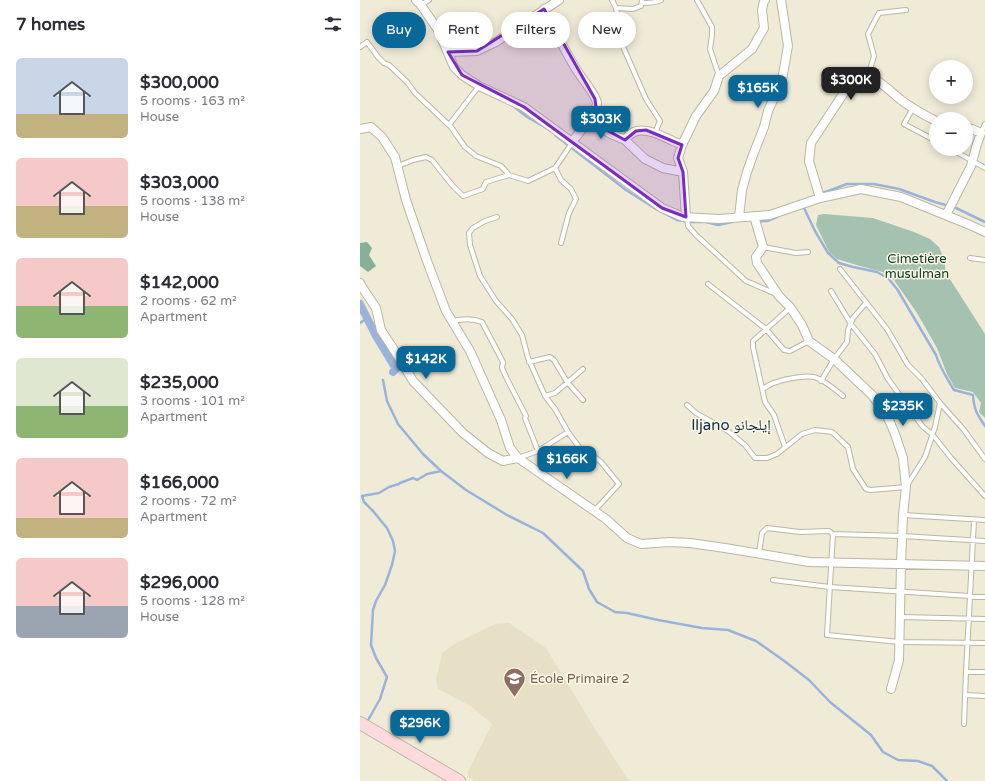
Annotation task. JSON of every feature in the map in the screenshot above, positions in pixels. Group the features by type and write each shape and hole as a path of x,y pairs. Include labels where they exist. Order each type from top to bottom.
{"main road":[{"path":"363,725 459,781"}],"street":[{"path":"448,52 477,52 496,42 559,0"},
{"path":"686,217 683,172 678,158 682,145 696,116 714,91 719,76 752,49 764,28 762,10 765,0"},
{"path":"739,217 742,190 747,172 768,111 782,80 788,46 781,0"},
{"path":"418,3 438,30 454,66 462,75 479,86 524,107 662,208 683,217 719,219 770,215 820,198 861,189 901,197 985,232"},
{"path":"544,9 575,69 592,92 597,104 588,120 572,142"},
{"path":"820,198 809,161 811,143 853,79 858,75 864,75 885,85 901,100 929,117"},
{"path":"588,120 611,134 625,140 645,159 662,168 683,172"},
{"path":"360,129 371,127 382,137 395,157 406,200 446,311 470,351 501,420 510,448 518,458 606,519 627,538 641,544 669,542 690,543 810,562 985,566"},
{"path":"946,215 973,161 981,133 973,129"},
{"path":"625,140 630,134 636,131 646,130 682,145"},
{"path":"754,216 763,247 756,257 757,264 779,296 790,307 802,325 809,341 834,359 872,395 889,420 903,458 906,487 902,536 900,642 899,660 891,688"},
{"path":"360,283 376,308 381,330 413,381 463,433 488,453 503,461 518,458"}],"lane":[{"path":"418,3 429,0"},
{"path":"612,0 616,8 624,48 646,99 660,121 655,133"},
{"path":"616,8 632,9 641,6 642,1 658,2 661,0"},
{"path":"697,0 712,27 710,49 719,76"},
{"path":"868,77 874,56 868,34 879,13 906,10"},
{"path":"360,47 367,42 384,63 389,65 407,82 415,93 449,125 465,147 476,156 501,166 509,176"},
{"path":"449,125 479,86"},
{"path":"914,108 904,124 929,137"},
{"path":"981,133 985,124"},
{"path":"398,166 426,157 432,160 463,196 484,189 486,182 509,176 528,181 555,168 572,142"},
{"path":"964,156 985,168"},
{"path":"555,168 561,180 571,188 576,199 569,213 561,243"},
{"path":"497,217 485,221 473,228 469,233 470,245 480,276 496,302 512,319 522,335 530,362 545,396 555,409 568,432 586,454 601,462 619,484 594,511"},
{"path":"686,217 688,226 746,281 779,296"},
{"path":"763,247 796,253 808,252"},
{"path":"970,258 985,260"},
{"path":"840,269 887,329 908,365 922,379 940,403 964,430 985,459"},
{"path":"708,284 766,329 784,350 790,351 809,341"},
{"path":"831,291 851,324 875,354 888,379 919,421 985,496"},
{"path":"822,381 834,359 847,342 848,330 853,318 866,303"},
{"path":"785,447 774,415 765,402 753,341 790,307"},
{"path":"452,321 468,319 482,322 503,362 502,368 526,416 525,418 538,451"},
{"path":"530,362 550,357 554,360 567,382 583,400"},
{"path":"545,396 555,393 583,369"},
{"path":"763,389 776,382 806,376 816,377 843,396"},
{"path":"687,404 696,413 728,431 745,445 755,458 768,458 777,454 802,434 815,430 832,432 848,447 853,469 866,489 871,490 906,487 925,457 935,427 940,403"},
{"path":"518,458 538,451 568,432"},
{"path":"903,516 985,520"},
{"path":"964,724 974,520"},
{"path":"759,553 762,533 767,528 800,532 829,531 833,534 985,540"},
{"path":"833,534 827,635 900,642 985,644"},
{"path":"773,580 830,587 985,597"},
{"path":"900,617 985,619"},
{"path":"966,672 985,672"},
{"path":"965,695 985,696"}],"highlighted area":[{"path":"544,9 595,99 596,107 588,120 625,140 636,131 646,130 682,145 678,158 683,172 686,217 662,208 524,107 462,75 448,52 477,51"}],"shaded area":[{"name":"École Primaire 2","path":"509,623 546,648 629,781 475,781 468,777 468,771 492,724 472,707 438,689 436,679 442,653 456,643 495,624"}],"green space":[{"name":"Cimetière musulman","path":"824,214 873,218 930,239 939,247 944,259 946,273 985,334 985,418 979,412 981,403 973,392 955,388 947,374 937,348 917,313 894,280 883,272 837,259 829,252 816,225 818,215"},
{"path":"367,242 372,248 369,255 376,266 368,272 360,266 360,243"}],"waterway":[{"path":"512,105 527,117 550,130"},
{"path":"555,135 626,190 656,209 677,220 701,222"},
{"path":"820,194 847,184 874,184 899,189 956,208 985,222"},
{"path":"803,206 828,253 839,263 877,272 888,278 897,289 936,355 954,390 973,395 976,412 985,426"},
{"path":"757,221 767,221 777,217"},
{"path":"706,222 718,225 732,222"},
{"path":"360,304 376,336 396,369 393,372"},
{"path":"360,323 367,318"},
{"path":"383,380 387,401 398,424 423,454 441,471 466,490 507,515 543,533 583,571 589,589 597,602 615,612 702,628 728,630 756,641 809,680 830,702 871,735 883,752 898,760 918,761 932,766 947,781"},
{"path":"400,483 413,478 417,480 427,474 441,471"},
{"path":"367,722 380,699 387,677 376,658 371,645 373,610 385,585 395,551 393,541 387,528 364,502 362,496 379,493 389,487 399,484"}],"place":[{"name":"École Primaire 2","path":"515,698"}],"district":[{"name":"Iljano إيلجانو","path":"731,425"}]}
